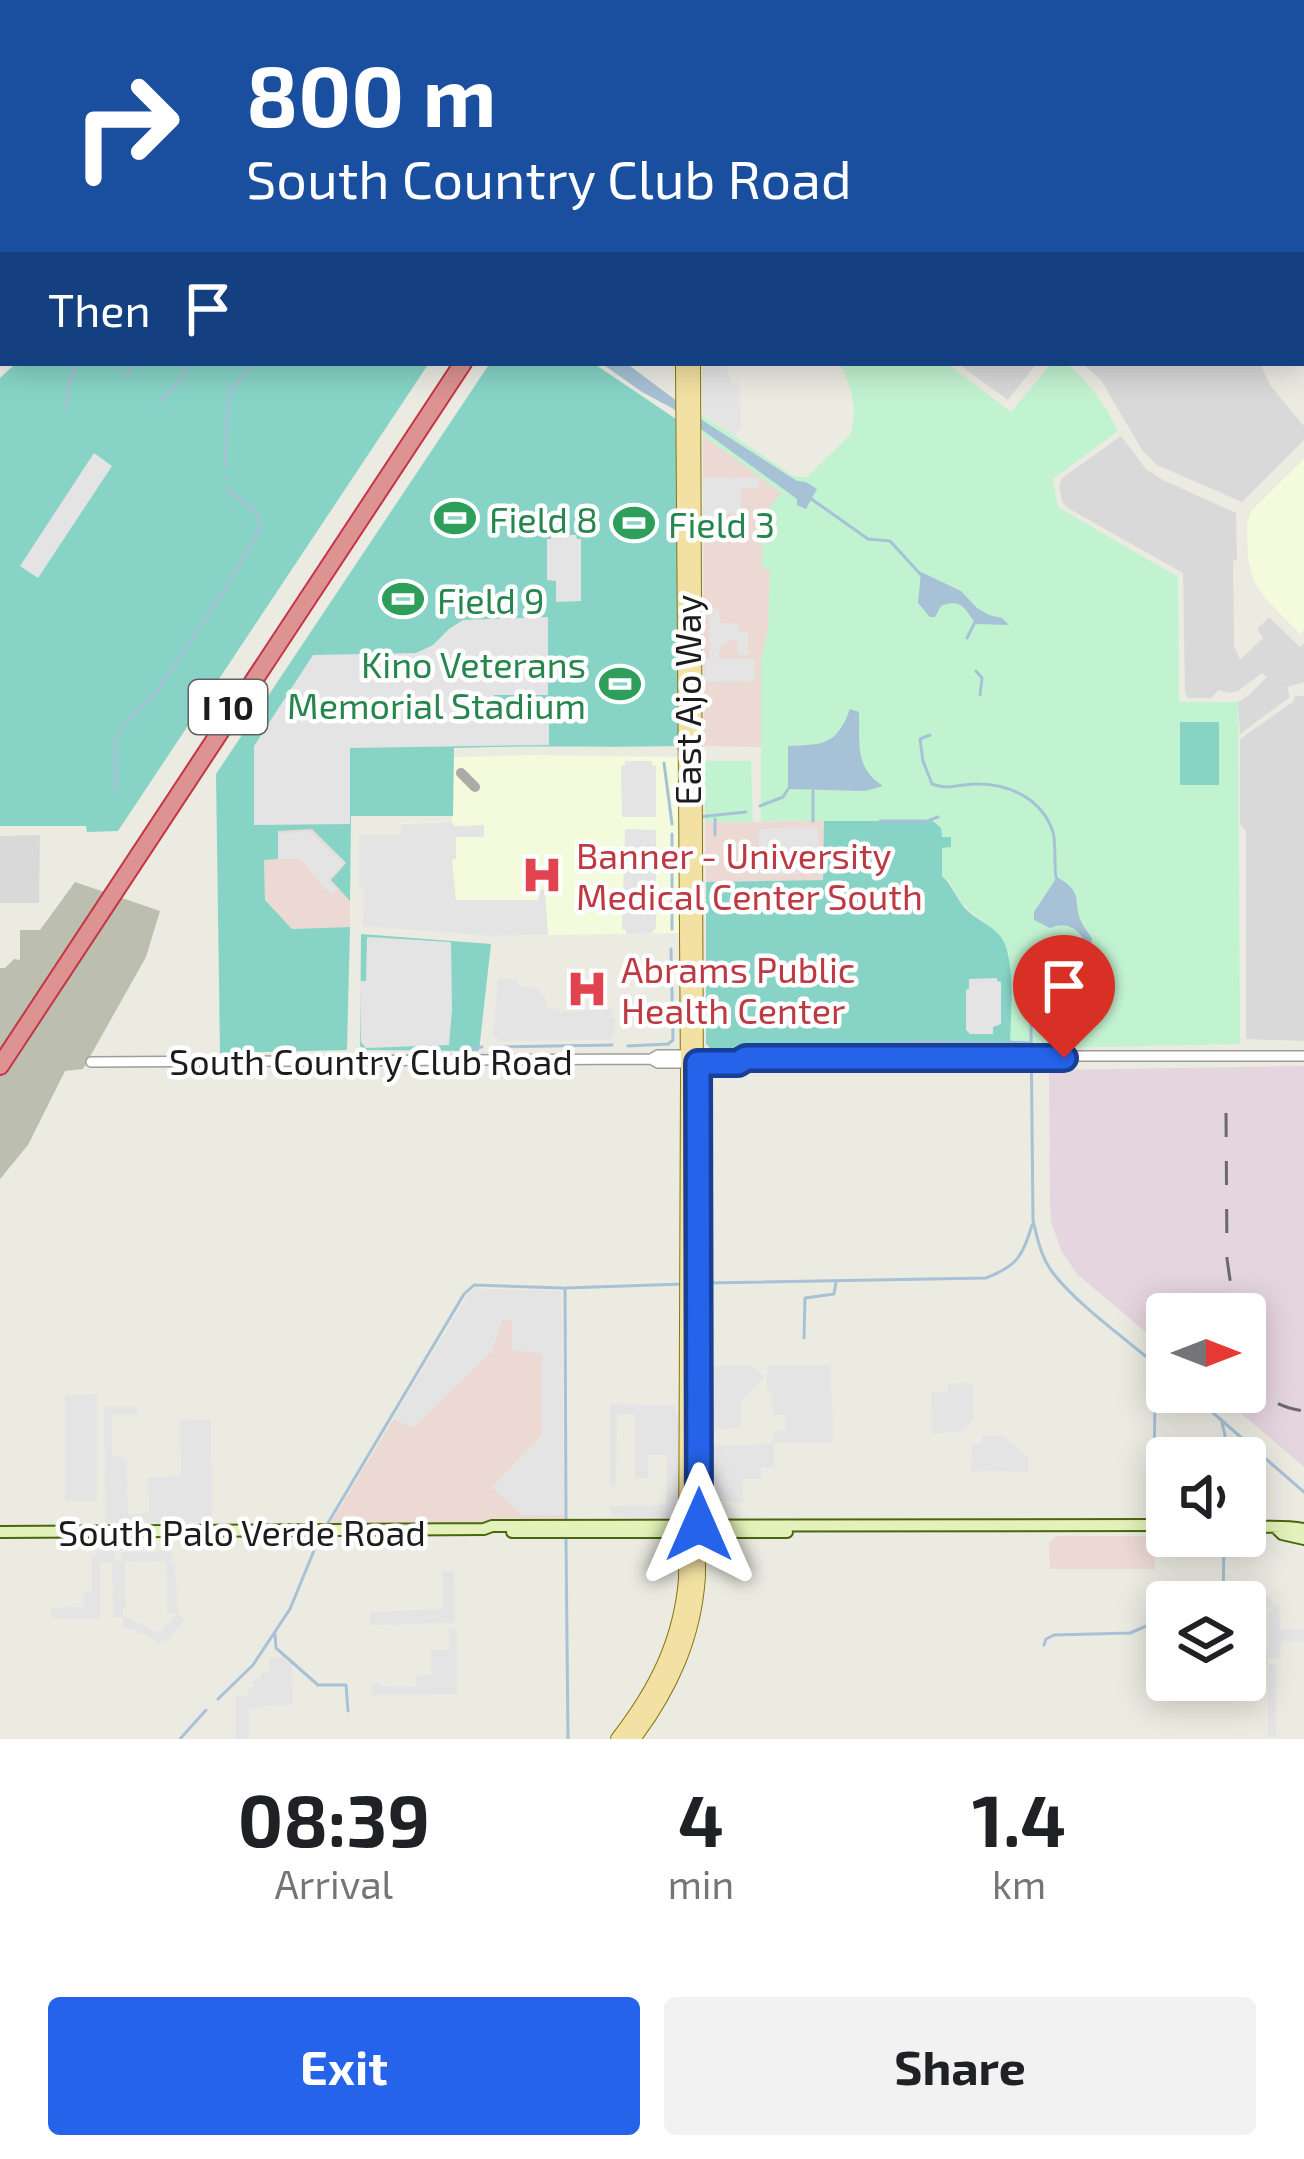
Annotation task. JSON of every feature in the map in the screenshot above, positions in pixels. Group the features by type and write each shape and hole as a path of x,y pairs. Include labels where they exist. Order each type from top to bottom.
{"highway":[{"name":"I 10","path":"4,1051 460,366"},
{"name":"I 10","path":"0,1066 4,1051 460,366"}],"main road":[{"name":"East Ajo Way","path":"633,1739 662,1697 684,1650 696,1603 688,415 683,366"},
{"name":"East Ajo Way","path":"688,415 693,366"},
{"name":"South Palo Verde Road","path":"0,1532 1146,1526"},
{"path":"1266,1527 1304,1528"},
{"path":"1277,1528 1282,1534 1304,1539"},
{"name":"East Ajo Way","path":"618,1739 651,1694 676,1637 693,1529"}],"street":[{"name":"South Country Club Road","path":"91,1062 651,1059 658,1063 693,1059 738,1063 746,1058 1304,1056"}],"shaded area":[{"path":"13,366 427,366 118,831 87,832 86,826 0,826 0,378"},
{"path":"488,366 597,366 676,419 680,746 454,748 453,816 351,816 350,901 331,880 346,863 312,829 278,831 278,859 264,860 265,900 292,929 350,927 347,1050 220,1053 216,774"},
{"path":"605,366 630,366 705,422 817,489 806,509 672,408"},
{"path":"702,366 725,366 732,383 740,383 741,426 735,436 702,413"},
{"path":"841,366 951,366 1011,412 1049,366 1069,366 1108,412 1118,431 1053,479 1058,507 1178,577 1179,702 1238,702 1240,1044 1010,1049 1009,953 942,876 933,821 761,821 761,660 768,630 770,569 762,567 763,515 782,493 703,435 701,414 795,477 807,477 850,435 854,416"},
{"path":"961,366 1035,366 1008,400"},
{"path":"1085,366 1261,366 1270,385 1304,426 1304,440 1242,502 1157,465 1142,450 1101,380"},
{"path":"703,435 782,493 763,567 770,568 768,630 761,660 762,747 704,746"},
{"path":"1121,436 1146,469 1236,513 1234,646 1240,660 1263,638 1257,629 1269,617 1300,647 1304,643 1304,682 1287,687 1290,697 1240,734 1238,702 1267,677 1262,673 1238,691 1219,690 1211,698 1188,698 1183,573 1062,501 1062,478"},
{"path":"94,453 112,466 38,578 20,566"},
{"path":"1304,459 1304,630 1300,634 1253,579 1247,525 1251,511"},
{"path":"703,477 759,478 759,488 741,488 741,514 703,519"},
{"path":"551,535 581,539 581,601 556,602 556,581 547,580 547,539"},
{"path":"921,572 961,591 977,608 1009,625 976,624 962,606 953,603 941,606 930,617 918,603"},
{"path":"709,609 719,609 720,623 738,624 738,632 748,632 748,655 738,655 738,641 728,640 721,645 718,658 755,659 755,681 705,682 705,659 710,658"},
{"path":"548,617 548,695 494,695 493,705 549,706 549,745 350,748 350,824 254,825 254,746 313,655 416,653 463,620"},
{"path":"1295,696 1304,696 1304,1041 1246,1039 1246,831 1240,824 1240,739"},
{"path":"850,709 859,712 863,763 883,786 865,791 788,789 788,746 833,737"},
{"path":"1180,722 1219,722 1219,785 1180,785"},
{"name":"Banner - University Medical Center South","path":"454,757 683,757 682,933 492,936 403,928 402,823 452,822"},
{"path":"625,761 652,761 656,766 656,817 622,817 621,766"},
{"path":"705,761 751,761 753,822 705,822"},
{"path":"824,821 824,880 706,882 705,822"},
{"path":"824,821 933,821 942,837 951,837 951,847 942,848 942,876 964,907 997,932 1006,947 1011,975 1010,1049 710,1048 706,1044 706,882 823,880"},
{"path":"452,822 454,826 484,825 484,837 456,837 456,859 452,860 456,900 538,900 539,890 545,889 548,935 492,936 363,926 359,835 401,835 402,824"},
{"path":"818,828 818,873 760,874 759,829"},
{"path":"312,829 346,864 331,880 350,901 350,927 292,929 265,900 264,859 278,830"},
{"path":"625,829 656,830 656,929 652,933 626,934 622,929"},
{"path":"306,831 343,864 328,880 337,890 331,895 300,859 278,859 278,834"},
{"path":"40,835 39,903 0,903 0,836"},
{"path":"1057,877 1075,893 1081,921 1092,939 1089,959 1077,931 1065,926 1050,928 1034,920 1034,912"},
{"path":"75,882 160,911 146,957 83,1069 65,1071 28,1145 0,1179 0,968 20,960 20,930 40,930"},
{"path":"361,934 491,944 479,1051 363,1050"},
{"path":"367,937 451,942 449,1045 366,1048 361,1042 360,981 366,981"},
{"path":"997,978 1001,982 1001,1024 993,1027 993,1034 970,1034 966,1030 969,979"},
{"path":"498,979 517,979 518,986 540,989 548,1009 559,1012 612,1009 615,1036 611,1040 498,1041 493,1037"},
{"path":"1304,1066 1304,1467 1241,1413 1266,1413 1266,1293 1146,1293 1146,1332 1077,1274 1062,1252 1051,1222 1049,1070"},
{"path":"472,1289 561,1291 564,1521 330,1524"},
{"path":"472,1289 561,1291 564,1515 522,1515 492,1487 542,1434 542,1354 512,1350 512,1321 502,1320 493,1350 413,1428 393,1419"},
{"path":"752,1365 765,1378 742,1399 741,1428 707,1430 706,1371 712,1366"},
{"path":"767,1365 830,1365 834,1442 774,1443 774,1467 761,1467 761,1479 743,1479 743,1503 715,1500 711,1445 772,1444 773,1431 785,1430 785,1415 773,1415"},
{"path":"948,1383 974,1384 973,1419 963,1431 932,1434 931,1392 948,1392"},
{"path":"97,1394 97,1501 65,1501 65,1395"},
{"path":"610,1404 676,1405 679,1514 674,1518 613,1517 610,1506 666,1505 667,1455 648,1455 648,1478 635,1478 635,1414 617,1414 616,1487 610,1487"},
{"path":"104,1407 138,1407 138,1414 112,1415 112,1455 127,1460 128,1514 149,1513 148,1477 181,1476 180,1420 211,1419 212,1522 105,1523"},
{"path":"982,1435 1004,1436 1028,1457 1028,1472 971,1471 972,1445 982,1442"},
{"path":"1056,1536 1146,1536 1146,1557 1155,1557 1155,1569 1050,1569 1049,1543"},
{"path":"97,1551 114,1551 115,1560 121,1560 121,1552 172,1551 178,1614 185,1620 165,1643 122,1626 124,1616 159,1633 177,1614 167,1613 166,1561 125,1562 123,1617 113,1617 112,1562 100,1563 100,1619 51,1618 51,1608 84,1607 84,1593 92,1592 92,1556"},
{"path":"442,1571 454,1571 455,1623 370,1625 370,1612 443,1609"},
{"path":"1266,1597 1271,1597 1271,1606 1279,1605 1280,1629 1304,1629 1304,1641 1281,1641 1280,1658 1267,1659 1268,1664 1276,1664 1276,1737 1268,1737 1266,1650 1268,1611 1273,1608 1266,1608"},
{"path":"449,1629 457,1629 457,1694 372,1695 372,1683 416,1687 417,1675 431,1675 431,1650 449,1650"},
{"path":"286,1657 286,1663 292,1664 293,1705 249,1709 249,1739 236,1739 236,1696 248,1696 253,1679 269,1672 269,1658"}],"waterway":[{"path":"66,409 76,366"},
{"path":"126,376 133,366"},
{"path":"160,402 182,379 187,366"},
{"path":"225,467 229,392 251,366"},
{"path":"116,792 115,742 122,726 153,697 261,527 256,513 226,488"},
{"path":"810,498 868,539 890,541 922,576"},
{"path":"967,638 976,620"},
{"path":"976,671 982,678 980,695"},
{"path":"930,735 920,739 932,784 1002,787 1041,811 1054,836 1056,878"},
{"path":"664,763 672,824"},
{"path":"760,806 783,797 788,789"},
{"path":"813,791 813,821"},
{"path":"698,817 746,812"},
{"path":"880,821 938,817"},
{"path":"715,819 715,835"},
{"path":"672,834 672,929"},
{"path":"628,1046 673,1040 671,949"},
{"path":"1057,991 1079,993 1087,987 1088,956"},
{"path":"1033,1018 1033,1220 1042,1254 1077,1299 1146,1356"},
{"path":"845,1051 851,1046 917,1042 1000,1043"},
{"path":"1008,1042 1031,1043"},
{"path":"493,1047 612,1045"},
{"path":"461,1049 482,1047"},
{"path":"705,1283 986,1278 1017,1259 1032,1225"},
{"path":"804,1338 805,1298 834,1294 836,1282"},
{"path":"566,1519 565,1288 684,1284"},
{"path":"325,1528 464,1294 474,1285 563,1288"},
{"path":"1154,1437 1155,1413"},
{"path":"1213,1413 1304,1492"},
{"path":"1221,1419 1225,1437"},
{"path":"218,1699 253,1665 290,1609 320,1536"},
{"path":"566,1540 568,1739"},
{"path":"1223,1581 1224,1557"},
{"path":"1044,1645 1054,1635 1130,1633 1146,1626"},
{"path":"275,1634 276,1648 318,1685 346,1685 348,1711"},
{"path":"180,1739 206,1710"}],"taxiway":[{"path":"461,773 475,787"}],"railway":[{"path":"1226,1113 1227,1259 1232,1293"},
{"path":"1266,1395 1304,1411"}],"place":[{"name":"Field 8","path":"455,518"},
{"name":"Field 3","path":"634,523"},
{"name":"Field 9","path":"403,599"},
{"name":"Kino Veterans Memorial Stadium","path":"620,684"},
{"name":"Banner - University Medical Center South","path":"542,875"},
{"name":"Abrams Public Health Center","path":"587,989"}],"route":[{"path":"699,1525 698,1063 738,1063 746,1058 1064,1058"}]}
